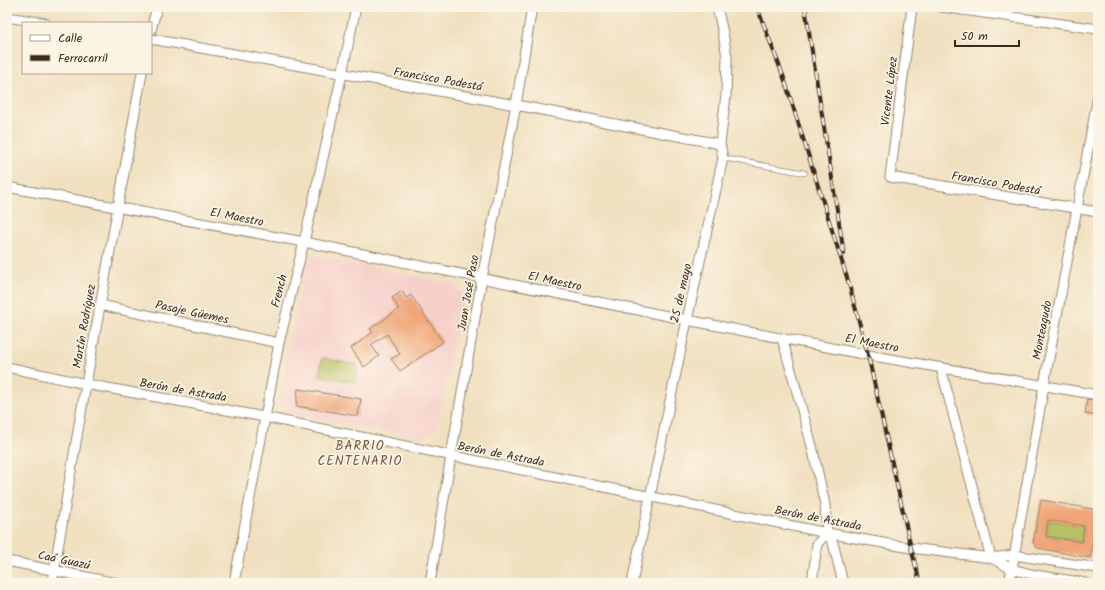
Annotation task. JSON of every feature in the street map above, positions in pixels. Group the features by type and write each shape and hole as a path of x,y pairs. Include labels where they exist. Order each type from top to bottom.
{"street":[{"path":"152,26 157,7"},
{"name":"French","path":"234,583 279,342 304,242 356,7"},
{"name":"Juan José Paso","path":"430,583 482,278 516,105 532,7"},
{"name":"25 de mayo","path":"632,583 687,320 723,158 720,144 726,95 727,57 717,7"},
{"name":"Vicente López","path":"890,178 912,7"},
{"path":"941,7 1098,29"},
{"path":"7,17 39,22"},
{"name":"Francisco Podestá","path":"152,39 516,105 720,144"},
{"name":"Martín Rodríguez","path":"52,583 142,74"},
{"name":"Monteagudo","path":"1009,583 1076,209 1098,96"},
{"name":"Francisco Podestá","path":"890,178 1098,212"},
{"name":"El Maestro","path":"7,187 304,242 687,320 868,355 1098,395"},
{"name":"Pasaje Güemes","path":"100,305 279,342"},
{"path":"782,338 812,446 825,505 827,533 833,543 843,583"},
{"name":"Berón de Astrada","path":"7,367 86,384 264,417 827,533 911,548 991,558"},
{"path":"942,368 991,558 1012,569 1035,575 1086,583"},
{"path":"812,583 817,544 827,533"},
{"path":"991,558 1014,555 1098,568"},
{"name":"Caá Guazú","path":"7,560 116,583"}],"lane":[{"path":"723,158 804,173"}],"shaded area":[{"path":"315,256 455,285 463,295 437,429 423,438 283,414 278,404 305,263"}],"green space":[{"path":"322,358 358,365 355,382 319,376"},
{"path":"1048,520 1084,526 1082,542 1046,536"}],"building":[{"path":"402,291 406,298 411,295 443,342 400,371 391,359 400,354 387,334 371,345 379,356 364,367 351,348 373,332 370,329 399,309 392,298"},
{"path":"298,389 361,399 358,416 296,406"},
{"path":"1087,399 1098,401 1098,416 1085,414"},
{"path":"1041,500 1098,510 1090,558 1037,548 1033,543","holes":["1048,520 1084,526 1082,542 1046,536"]}],"railway":[{"path":"757,7 784,78 849,284 868,355 920,583"},
{"path":"805,7 844,254"}],"district":[{"name":"BARRIO CENTENARIO","path":"360,452"}]}
